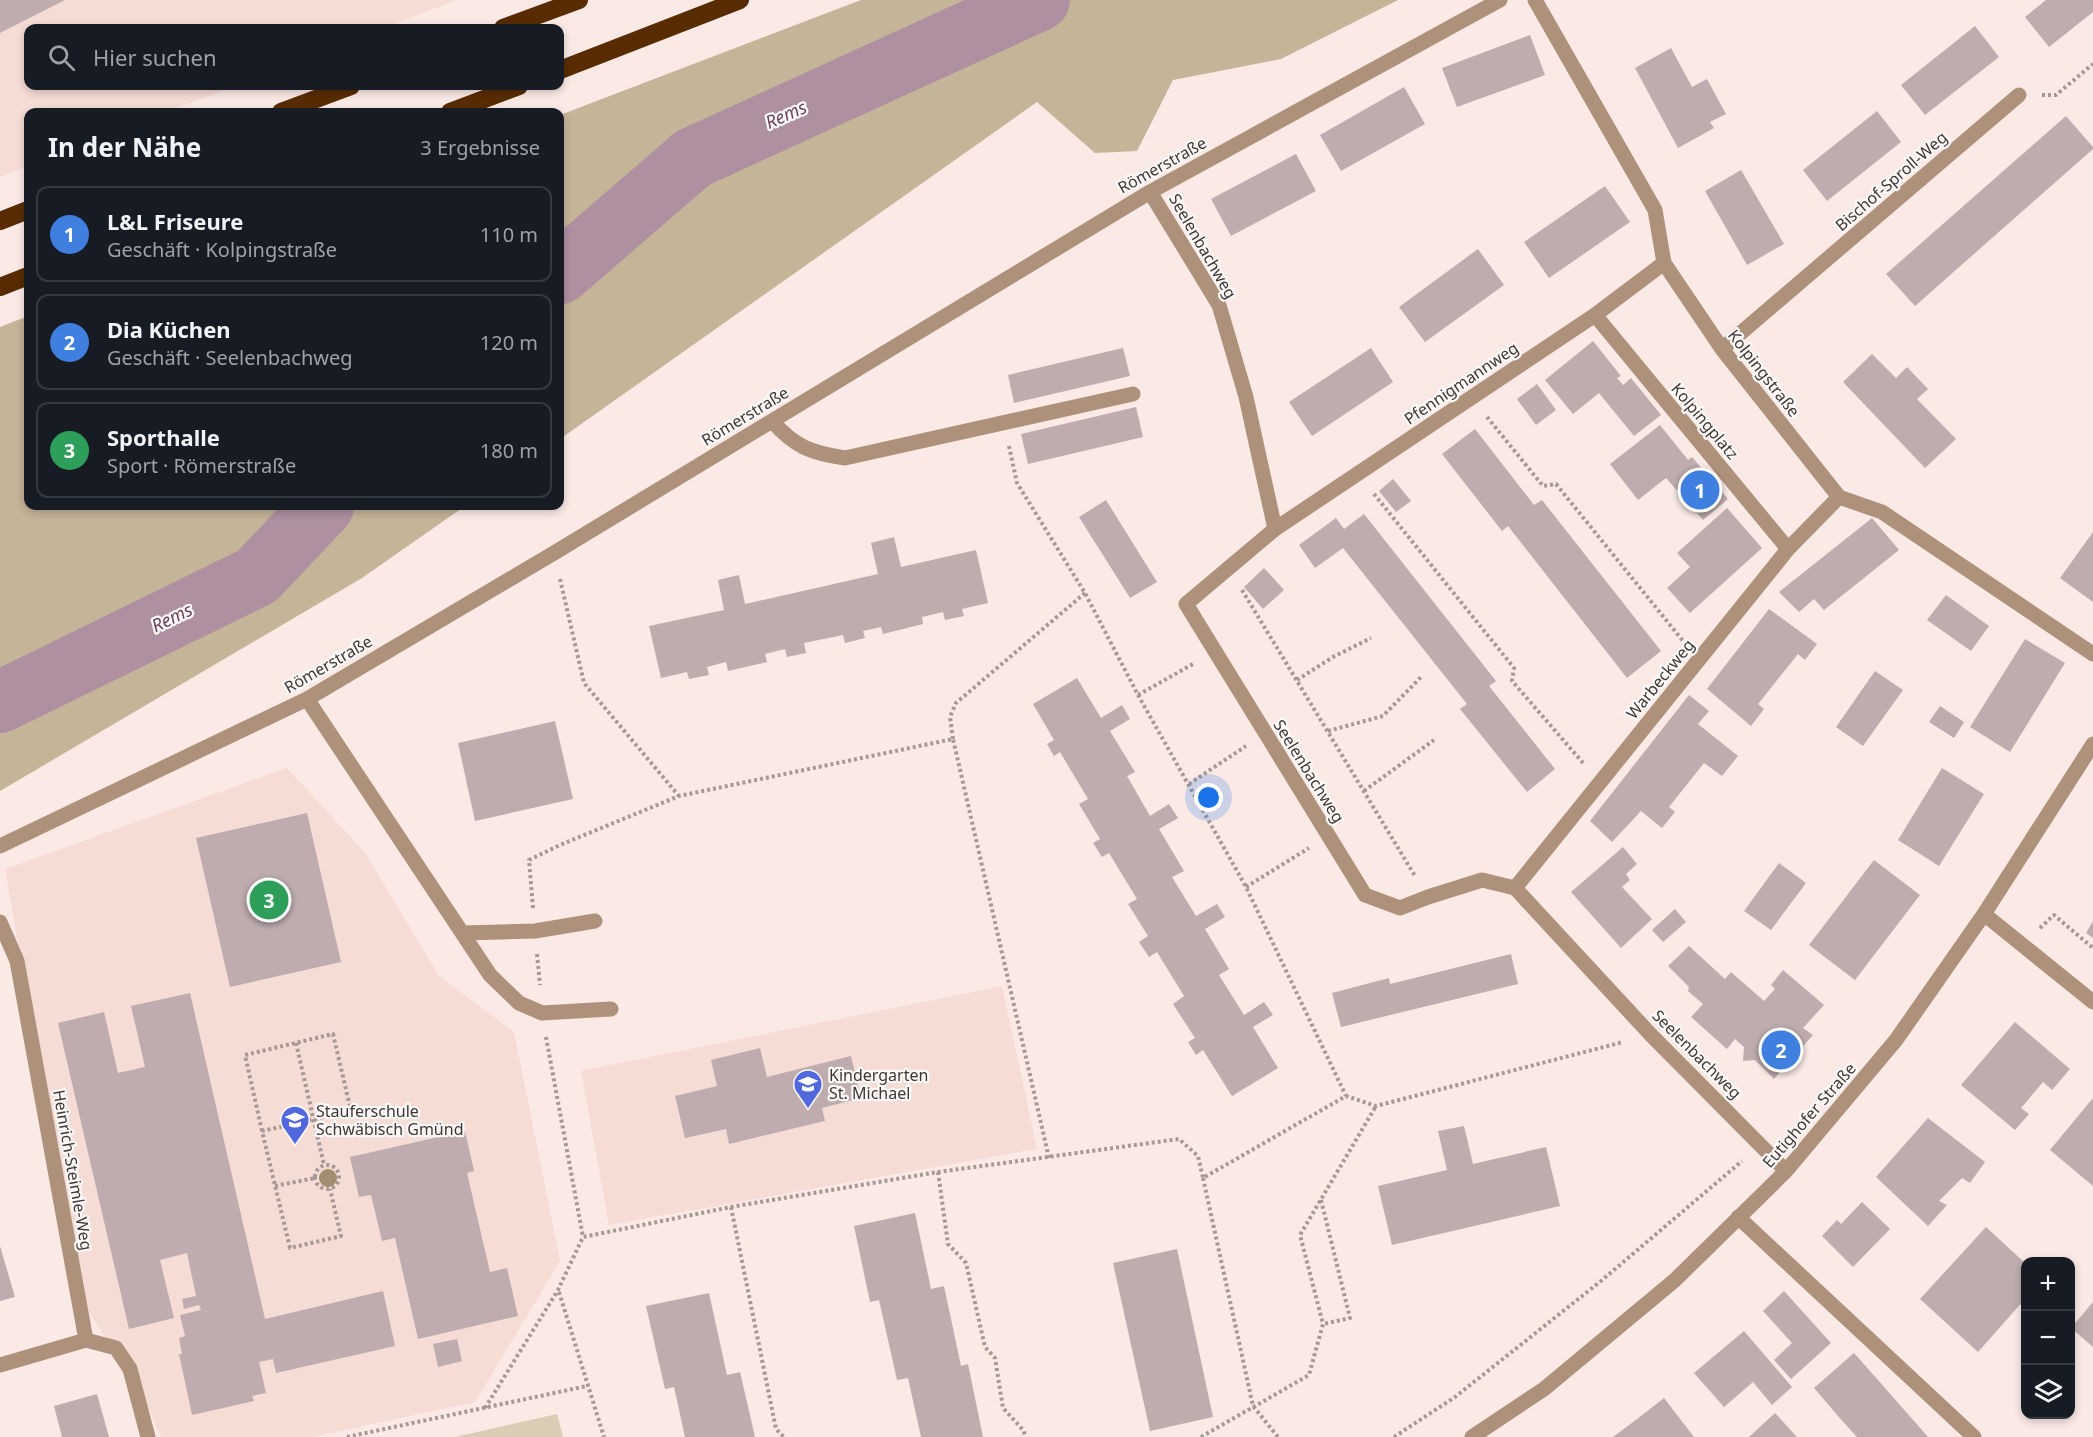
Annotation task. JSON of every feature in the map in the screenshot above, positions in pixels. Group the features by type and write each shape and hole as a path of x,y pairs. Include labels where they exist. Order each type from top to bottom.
{"highway":[{"path":"514,24 579,0"},
{"path":"564,68 740,0"},
{"path":"292,108 340,90"},
{"path":"461,108 508,90"},
{"path":"0,221 24,212"},
{"path":"0,286 24,277"}],"street":[{"name":"Römerstraße","path":"0,846 307,699 554,553 1150,192 1500,0"},
{"name":"Kolpingstraße","path":"1535,0 1655,210 1664,263 1722,349 1839,497"},
{"name":"Bischof-Sproll-Weg","path":"1722,349 2019,95"},
{"name":"Seelenbachweg","path":"1150,192 1219,305 1246,397 1275,530 1186,604 1365,895 1400,908 1482,880 1515,888 1651,1035 1786,1171"},
{"name":"Pfennigmannweg","path":"1275,530 1595,315 1664,263"},
{"name":"Kolpingplatz","path":"1595,315 1788,549"},
{"path":"772,421 786,436 817,454 845,458 1133,394"},
{"path":"1839,497 1882,512 2093,654"},
{"name":"Warbeckweg","path":"1515,888 1788,549 1839,497"},
{"path":"307,699 490,975 519,1003 542,1013 611,1009"},
{"name":"Eutighofer Straße","path":"1472,1437 1544,1389 1674,1280 1786,1171 1896,1040 1984,914 2093,744"},
{"path":"1984,914 2093,1002"},
{"path":"462,933 535,931 595,921"},
{"name":"Heinrich-Steimle-Weg","path":"0,922 17,962 86,1340"},
{"path":"1738,1217 1974,1437"},
{"path":"0,1365 86,1340 116,1348 130,1369 148,1437"}],"path":[{"path":"2019,95 2056,95 2093,64"},
{"path":"1471,398 1543,486 1557,484 1699,660"},
{"path":"1004,422 1017,483 1085,593 1138,694 1246,887 1346,1096 1376,1106 1651,1035"},
{"path":"1358,474 1514,668 1512,681 1600,782"},
{"path":"554,553 584,683 679,796"},
{"path":"1230,568 1428,897"},
{"path":"1049,1158 952,739 950,717 956,704 1085,593"},
{"path":"1297,680 1333,657 1371,638"},
{"path":"1138,694 1215,652"},
{"path":"1328,731 1383,716 1421,677"},
{"path":"1189,784 1265,733"},
{"path":"485,1408 558,1290 583,1237 542,1013 529,860 679,796 952,739"},
{"path":"1364,791 1434,740"},
{"path":"1246,887 1328,836"},
{"path":"2054,915 2093,948"},
{"path":"262,1131 351,1111 333,1034 245,1055 262,1131 290,1248 341,1236 330,1189"},
{"path":"296,1043 324,1165"},
{"path":"1203,1179 1346,1096"},
{"path":"1201,1437 1309,1375 1323,1324 1300,1235 1376,1106"},
{"path":"583,1237 731,1207 938,1172 1179,1139 1198,1155 1253,1406 1278,1437"},
{"path":"1394,1437 1455,1397 1601,1281 1761,1145"},
{"path":"324,1165 332,1165 339,1174 337,1185 330,1189 322,1188 315,1178 317,1170 324,1165"},
{"path":"938,1172 948,1244 966,1263 985,1347 995,1358 1003,1408 1024,1431 1025,1437"},
{"path":"275,1186 315,1178"},
{"path":"1321,1199 1350,1318 1323,1324"},
{"path":"731,1207 776,1429 784,1437"},
{"path":"558,1290 604,1437"},
{"path":"347,1437 587,1386"}],"shaded area":[{"path":"0,0 457,0 394,24 24,24 24,90 225,90 177,108 24,108 24,168 0,177"},
{"path":"861,0 1398,0 1281,59 1173,80 1137,151 1095,153 1037,102 564,436 564,113"},
{"path":"24,318 24,510 459,510 362,578 0,791 0,327"},
{"name":"Stauferschule Schwäbisch Gmünd","path":"287,768 366,854 439,976 514,1032 560,1261 475,1402 312,1437 161,1437 143,1395 81,1300 5,869"},
{"name":"Kindergarten St. Michael","path":"1002,986 1037,1149 609,1225 581,1071"},
{"path":"557,1414 563,1437 455,1437"}],"building":[{"path":"0,0 65,0 0,33"},
{"path":"2046,0 2093,0 2093,12 2049,47 2025,17"},
{"path":"1975,26 1999,57 1925,115 1901,85"},
{"path":"1530,35 1545,75 1457,107 1442,68"},
{"path":"1671,48 1692,87 1707,79 1726,114 1710,122 1714,128 1678,148 1635,68"},
{"path":"1404,87 1425,124 1341,171 1320,135"},
{"path":"1877,111 1901,142 1827,201 1803,170"},
{"path":"2066,116 2093,149 1915,306 1886,274"},
{"path":"1296,154 1316,191 1231,236 1211,199"},
{"path":"1741,170 1784,244 1747,265 1705,191"},
{"path":"1605,186 1630,222 1549,278 1524,242"},
{"path":"1478,249 1504,285 1425,342 1399,307"},
{"path":"1593,341 1621,376 1617,378 1623,385 1631,378 1661,415 1634,436 1599,393 1573,414 1545,380"},
{"path":"1123,348 1130,376 1014,403 1008,375"},
{"path":"1371,348 1393,382 1312,436 1289,402"},
{"path":"1872,354 1896,378 1907,367 1928,389 1917,399 1956,439 1925,468 1843,382"},
{"path":"1537,384 1556,410 1536,425 1517,399"},
{"path":"1136,407 1143,437 1028,464 1021,434"},
{"path":"1660,425 1688,460 1692,457 1728,499 1703,520 1666,478 1638,500 1610,464"},
{"path":"1475,429 1534,505 1542,500 1661,651 1627,678 1508,526 1502,531 1442,454"},
{"path":"1393,479 1411,501 1396,512 1379,491"},
{"path":"1106,500 1157,582 1130,598 1079,517"},
{"path":"1727,508 1762,548 1690,613 1667,588 1690,567 1677,553"},
{"path":"1364,514 1496,681 1489,686 1555,769 1527,792 1460,709 1467,704 1343,548 1315,568 1299,545 1336,518 1344,529"},
{"path":"1872,518 1899,550 1824,610 1814,599 1799,612 1779,592"},
{"path":"2093,532 2093,602 2060,578"},
{"path":"894,537 901,567 976,550 988,603 962,609 964,616 945,620 943,612 922,617 923,624 883,634 881,627 863,631 865,638 845,643 843,635 804,643 806,653 787,657 785,649 765,654 767,662 728,671 726,662 707,667 709,675 689,679 687,672 661,678 649,626 724,610 718,580 739,575 745,604 878,574 871,543"},
{"path":"1264,568 1284,590 1263,609 1244,587"},
{"path":"1946,595 1989,626 1971,651 1927,620"},
{"path":"1769,609 1817,644 1805,660 1798,654 1758,704 1764,709 1751,726 1707,689"},
{"path":"2025,639 2065,663 2010,752 1970,727"},
{"path":"1875,671 1903,690 1863,746 1836,727"},
{"path":"1077,678 1101,718 1122,705 1130,719 1110,731 1135,772 1127,776 1150,816 1169,804 1178,818 1159,829 1184,871 1172,877 1196,916 1217,904 1225,917 1205,929 1229,969 1219,975 1244,1015 1264,1002 1273,1015 1253,1027 1278,1068 1232,1096 1203,1050 1196,1055 1188,1042 1195,1038 1173,1004 1184,996 1157,952 1149,957 1139,942 1148,936 1128,904 1137,899 1109,853 1102,857 1093,843 1100,839 1079,804 1088,799 1060,752 1054,756 1047,744 1054,740 1033,704"},
{"path":"1689,695 1709,711 1698,724 1738,756 1722,776 1704,763 1669,807 1675,812 1662,828 1641,811 1612,842 1590,821"},
{"path":"1940,706 1964,722 1954,738 1929,722"},
{"path":"555,721 573,799 475,821 458,743"},
{"path":"1942,768 1984,794 1939,866 1898,840"},
{"path":"307,813 341,962 230,987 196,838"},
{"path":"1623,847 1637,864 1626,874 1630,880 1622,887 1652,919 1621,948 1571,892"},
{"path":"1874,860 1920,895 1855,980 1809,945"},
{"path":"1779,863 1806,883 1771,930 1744,911"},
{"path":"1675,909 1686,922 1663,942 1652,930"},
{"path":"2093,921 2093,938 2086,933"},
{"path":"1689,946 1725,979 1731,972 1764,1001 1775,989 1771,985 1783,970 1824,1005 1803,1028 1813,1035 1774,1079 1755,1060 1743,1061 1744,1047 1735,1039 1727,1049 1691,1017 1703,1004 1688,991 1689,987 1668,966"},
{"path":"1511,954 1518,984 1341,1027 1332,993 1389,978 1390,984"},
{"path":"190,993 265,1319 383,1291 395,1346 276,1373 273,1359 259,1362 266,1393 252,1396 254,1401 192,1415 179,1354 182,1354 179,1338 185,1336 180,1315 201,1310 199,1305 184,1309 182,1299 196,1296 187,1253 160,1260 174,1318 129,1329 58,1023 104,1012 118,1073 145,1067 131,1006"},
{"path":"2015,1022 2070,1069 2052,1090 2043,1082 2021,1108 2029,1114 2015,1130 1961,1085"},
{"name":"Kindergarten St. Michael","path":"760,1048 767,1077 851,1056 861,1098 822,1108 825,1121 729,1144 726,1129 685,1138 675,1096 717,1086 711,1060"},
{"path":"2093,1098 2093,1186 2050,1150"},
{"path":"1928,1118 1985,1162 1970,1183 1962,1178 1939,1201 1947,1205 1928,1226 1876,1177"},
{"path":"1464,1126 1473,1164 1546,1147 1560,1206 1392,1245 1378,1186 1447,1170 1438,1131"},
{"path":"465,1131 474,1171 467,1173 490,1272 507,1268 518,1316 418,1339 395,1238 382,1241 371,1195 359,1197 350,1157"},
{"path":"1862,1202 1890,1229 1853,1267 1822,1236 1837,1220 1841,1224"},
{"path":"915,1213 931,1289 944,1286 961,1366 968,1364 983,1437 921,1437 908,1378 897,1380 879,1300 870,1302 854,1226"},
{"path":"1986,1227 2021,1259 2021,1304 1978,1352 1920,1299"},
{"path":"0,1246 15,1297 0,1301"},
{"path":"1177,1249 1213,1417 1150,1431 1113,1263"},
{"path":"1784,1291 1831,1343 1791,1379 1774,1360 1792,1343 1763,1311"},
{"path":"709,1293 727,1375 740,1372 755,1437 685,1437 674,1387 665,1389 646,1306"},
{"path":"2093,1302 2093,1347 2075,1331 2075,1323"},
{"path":"1744,1331 1792,1387 1772,1405 1753,1382 1724,1407 1694,1373"},
{"path":"457,1339 462,1361 438,1367 433,1344"},
{"path":"1854,1353 1928,1437 1857,1437 1838,1416 1814,1388"},
{"path":"97,1394 109,1437 62,1437 54,1406"},
{"path":"1664,1398 1694,1437 1613,1437 1637,1419"},
{"path":"1775,1413 1797,1437 1749,1437"}],"waterway":[{"name":"Rems","path":"564,270 693,158 1039,0"},
{"name":"Rems","path":"0,702 257,576 319,510"}],"place":[{"name":"L&L Friseure","path":"1700,490"},
{"name":"Sporthalle","path":"269,900"},
{"name":"Dia Küchen","path":"1781,1050"},
{"name":"Kindergarten St. Michael","path":"808,1110"},
{"name":"Stauferschule Schwäbisch Gmünd","path":"295,1146"}]}
